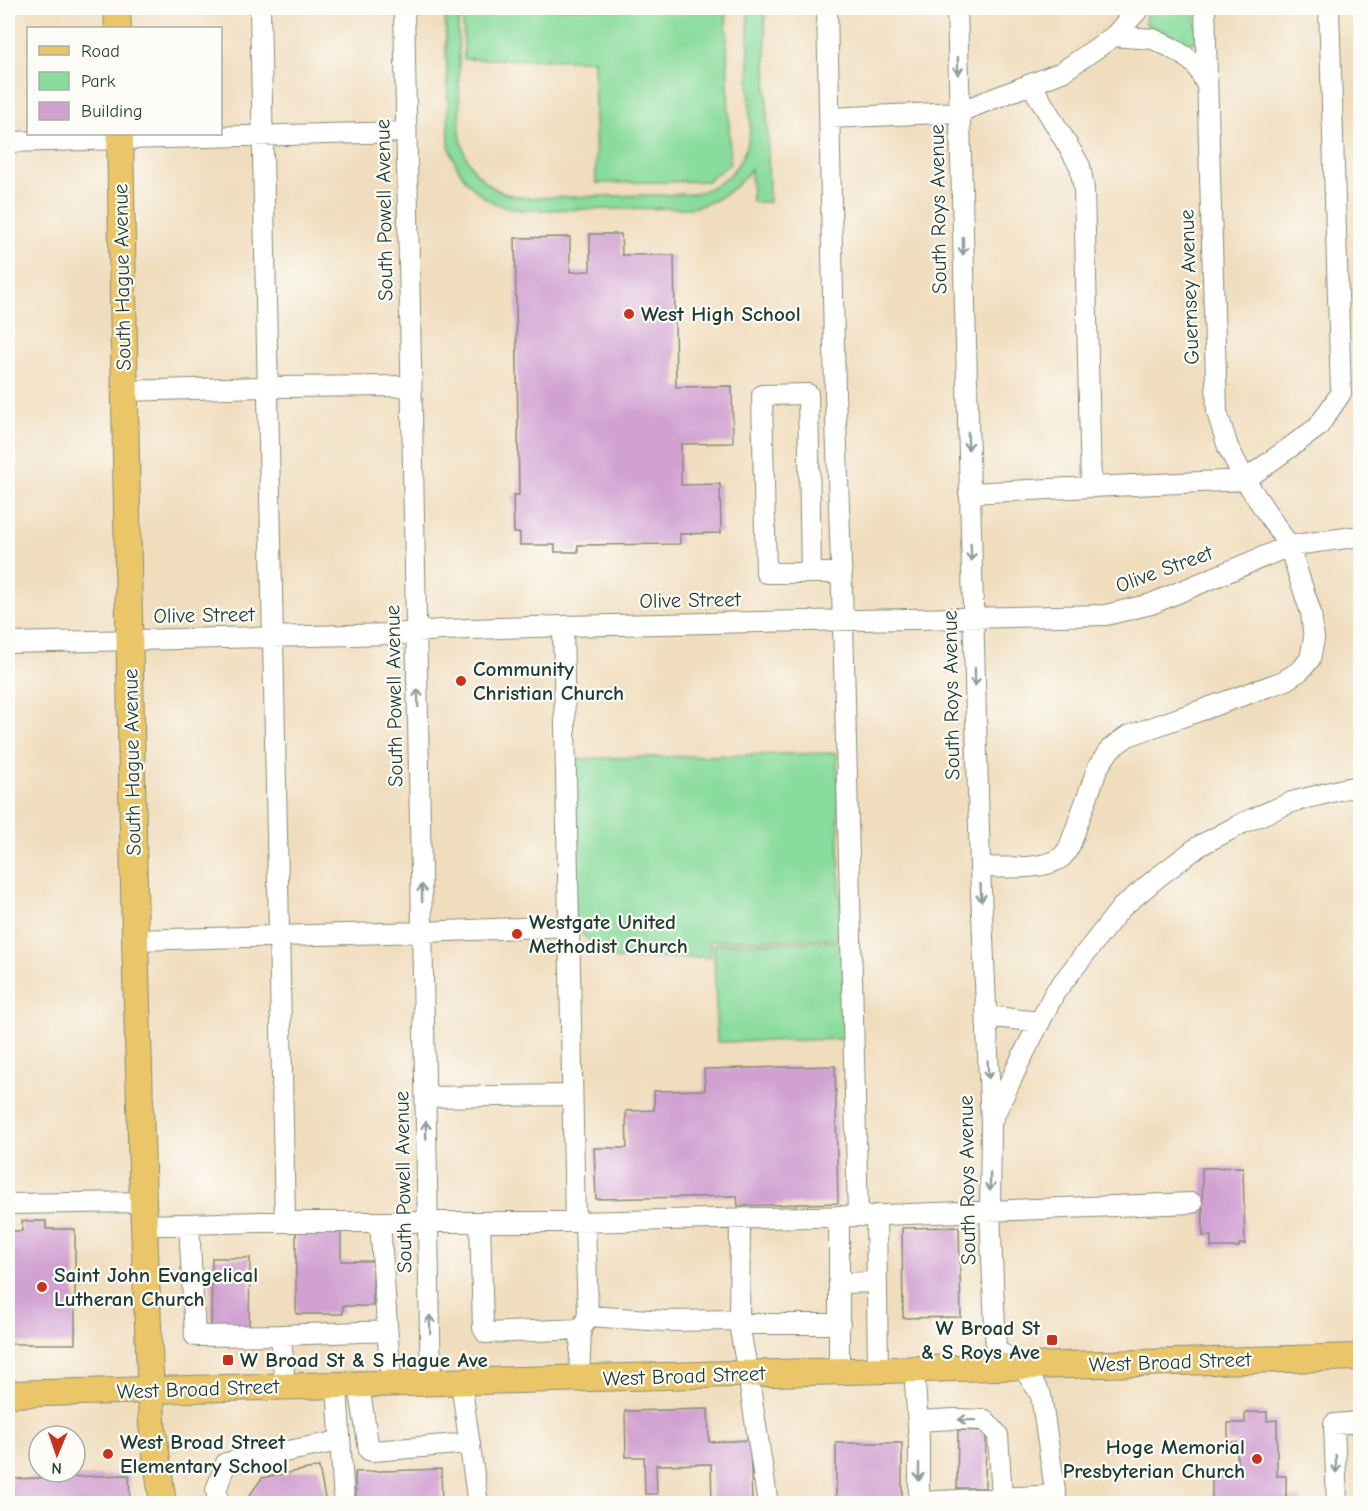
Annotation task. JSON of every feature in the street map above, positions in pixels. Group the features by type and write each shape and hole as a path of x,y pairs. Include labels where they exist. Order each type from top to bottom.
{"main road":[{"path":"117,8 118,27"},
{"name":"South Hague Avenue","path":"120,136 135,940 150,1391 152,1428 163,1503"},
{"name":"West Broad Street","path":"8,1394 1360,1357"}],"street":[{"path":"260,8 285,1222"},
{"name":"South Powell Avenue","path":"404,8 431,1383"},
{"path":"827,8 857,1216 876,1282 878,1370"},
{"name":"South Roys Avenue","path":"957,8 969,493 980,867 991,1124 990,1212 996,1350 1022,1366"},
{"path":"829,118 959,112 1062,72 1114,36 1140,8"},
{"name":"Guernsey Avenue","path":"980,867 1034,866 1049,863 1063,856 1070,845 1098,767 1111,748 1128,736 1284,681 1301,670 1310,659 1314,639 1311,612 1289,546 1245,480 1228,447 1217,412 1205,8"},
{"path":"969,493 1245,480 1318,427 1341,393 1329,8"},
{"path":"1114,36 1154,39 1170,47 1197,66 1207,85"},
{"path":"1031,84 1080,166 1084,189 1091,487"},
{"path":"8,142 120,136 262,136 406,132"},
{"path":"124,391 411,386"},
{"path":"835,392 762,396 766,573 842,573"},
{"path":"808,393 811,573"},
{"name":"Olive Street","path":"8,643 394,634 563,626 1106,615 1151,604 1289,546 1360,536"},
{"path":"563,626 572,1095 585,1323 579,1378"},
{"path":"991,1124 1055,992 1121,908 1199,846 1245,822 1292,802 1360,786"},
{"path":"135,940 569,926"},
{"path":"986,1016 1040,1022"},
{"path":"426,1097 572,1095"},
{"path":"8,1204 144,1213 189,1224 580,1222 990,1212 1192,1203"},
{"path":"839,1371 840,1283 857,1216"},
{"path":"740,1218 739,1322 768,1503"},
{"path":"380,1222 391,1384"},
{"path":"480,1222 483,1328 486,1333 585,1323 665,1321 840,1324"},
{"path":"189,1224 195,1336 387,1332"},
{"path":"840,1283 876,1282"},
{"path":"281,1335 285,1387"},
{"path":"915,1370 920,1440 919,1502 1002,1497 1056,1499 1041,1395 1022,1366"},
{"path":"461,1382 478,1503"},
{"path":"348,1385 369,1450 470,1443"},
{"path":"344,1503 340,1441 348,1385"},
{"path":"918,1421 985,1420 998,1435 1002,1497"},
{"path":"1337,1503 1334,1424 1360,1422"},
{"path":"219,1503 216,1491 225,1463 340,1441"}],"green space":[{"path":"445,8 458,8 460,131 467,157 473,169 492,186 503,192 530,198 693,194 724,180 744,154 750,131 748,8 765,8 769,202 752,202 751,169 732,190 708,203 690,208 524,210 510,208 486,198 467,181 459,170 449,144"},
{"path":"463,8 726,8 730,164 707,181 596,183 594,60 464,59"},
{"path":"1154,8 1195,8 1197,39 1189,43 1146,24 1148,13"},
{"path":"837,753 841,938 710,941 710,957 613,959 574,928 570,759"},
{"path":"842,941 845,1039 717,1042 714,944"}],"building":[{"path":"590,234 621,234 622,255 674,255 676,387 732,386 733,443 681,444 681,485 720,484 721,533 680,534 680,544 578,545 578,552 555,552 555,545 520,545 520,533 514,533 513,495 519,495 515,238 570,237 570,272 590,271"},
{"path":"835,1066 838,1203 738,1206 737,1196 596,1199 594,1148 627,1148 626,1111 654,1110 654,1091 705,1090 704,1069"},
{"path":"1243,1167 1245,1244 1239,1244 1239,1247 1211,1247 1211,1236 1203,1236 1202,1168"},
{"name":"Saint John Evangelical Lutheran Church","path":"22,1221 46,1221 46,1229 75,1229 75,1344 10,1344 10,1231 22,1231"},
{"path":"959,1227 961,1317 903,1318 902,1228"},
{"path":"296,1229 341,1229 341,1261 373,1261 373,1306 343,1306 343,1314 296,1314"},
{"path":"212,1258 250,1258 249,1331 211,1331"},
{"path":"708,1409 709,1442 750,1440 752,1504 712,1504 711,1464 656,1465 657,1494 645,1494 644,1457 626,1457 625,1411"},
{"name":"Hoge Memorial Presbyterian Church","path":"1245,1412 1267,1412 1267,1421 1277,1420 1277,1476 1286,1476 1286,1498 1302,1498 1302,1504 1212,1504 1212,1476 1237,1476 1237,1442 1228,1442 1228,1423 1245,1423"},
{"path":"958,1430 986,1431 985,1488 957,1488"},
{"path":"836,1443 902,1443 902,1504 836,1504"},
{"path":"319,1467 326,1504 248,1504 247,1499 262,1478"},
{"path":"441,1469 442,1504 356,1504 355,1472"},
{"path":"129,1475 130,1504 8,1504 8,1479 27,1478 27,1484 87,1484 87,1476"}],"place":[{"name":"West High School","path":"629,314"},
{"name":"Community Christian Church","path":"461,681"},
{"name":"Westgate United Methodist Church","path":"517,934"},
{"name":"Saint John Evangelical Lutheran Church","path":"42,1287"},
{"name":"W Broad St & S Roys Ave","path":"1052,1340"},
{"name":"W Broad St & S Hague Ave","path":"228,1360"},
{"name":"West Broad Street Elementary School","path":"108,1454"},
{"name":"Hoge Memorial Presbyterian Church","path":"1257,1459"}]}
